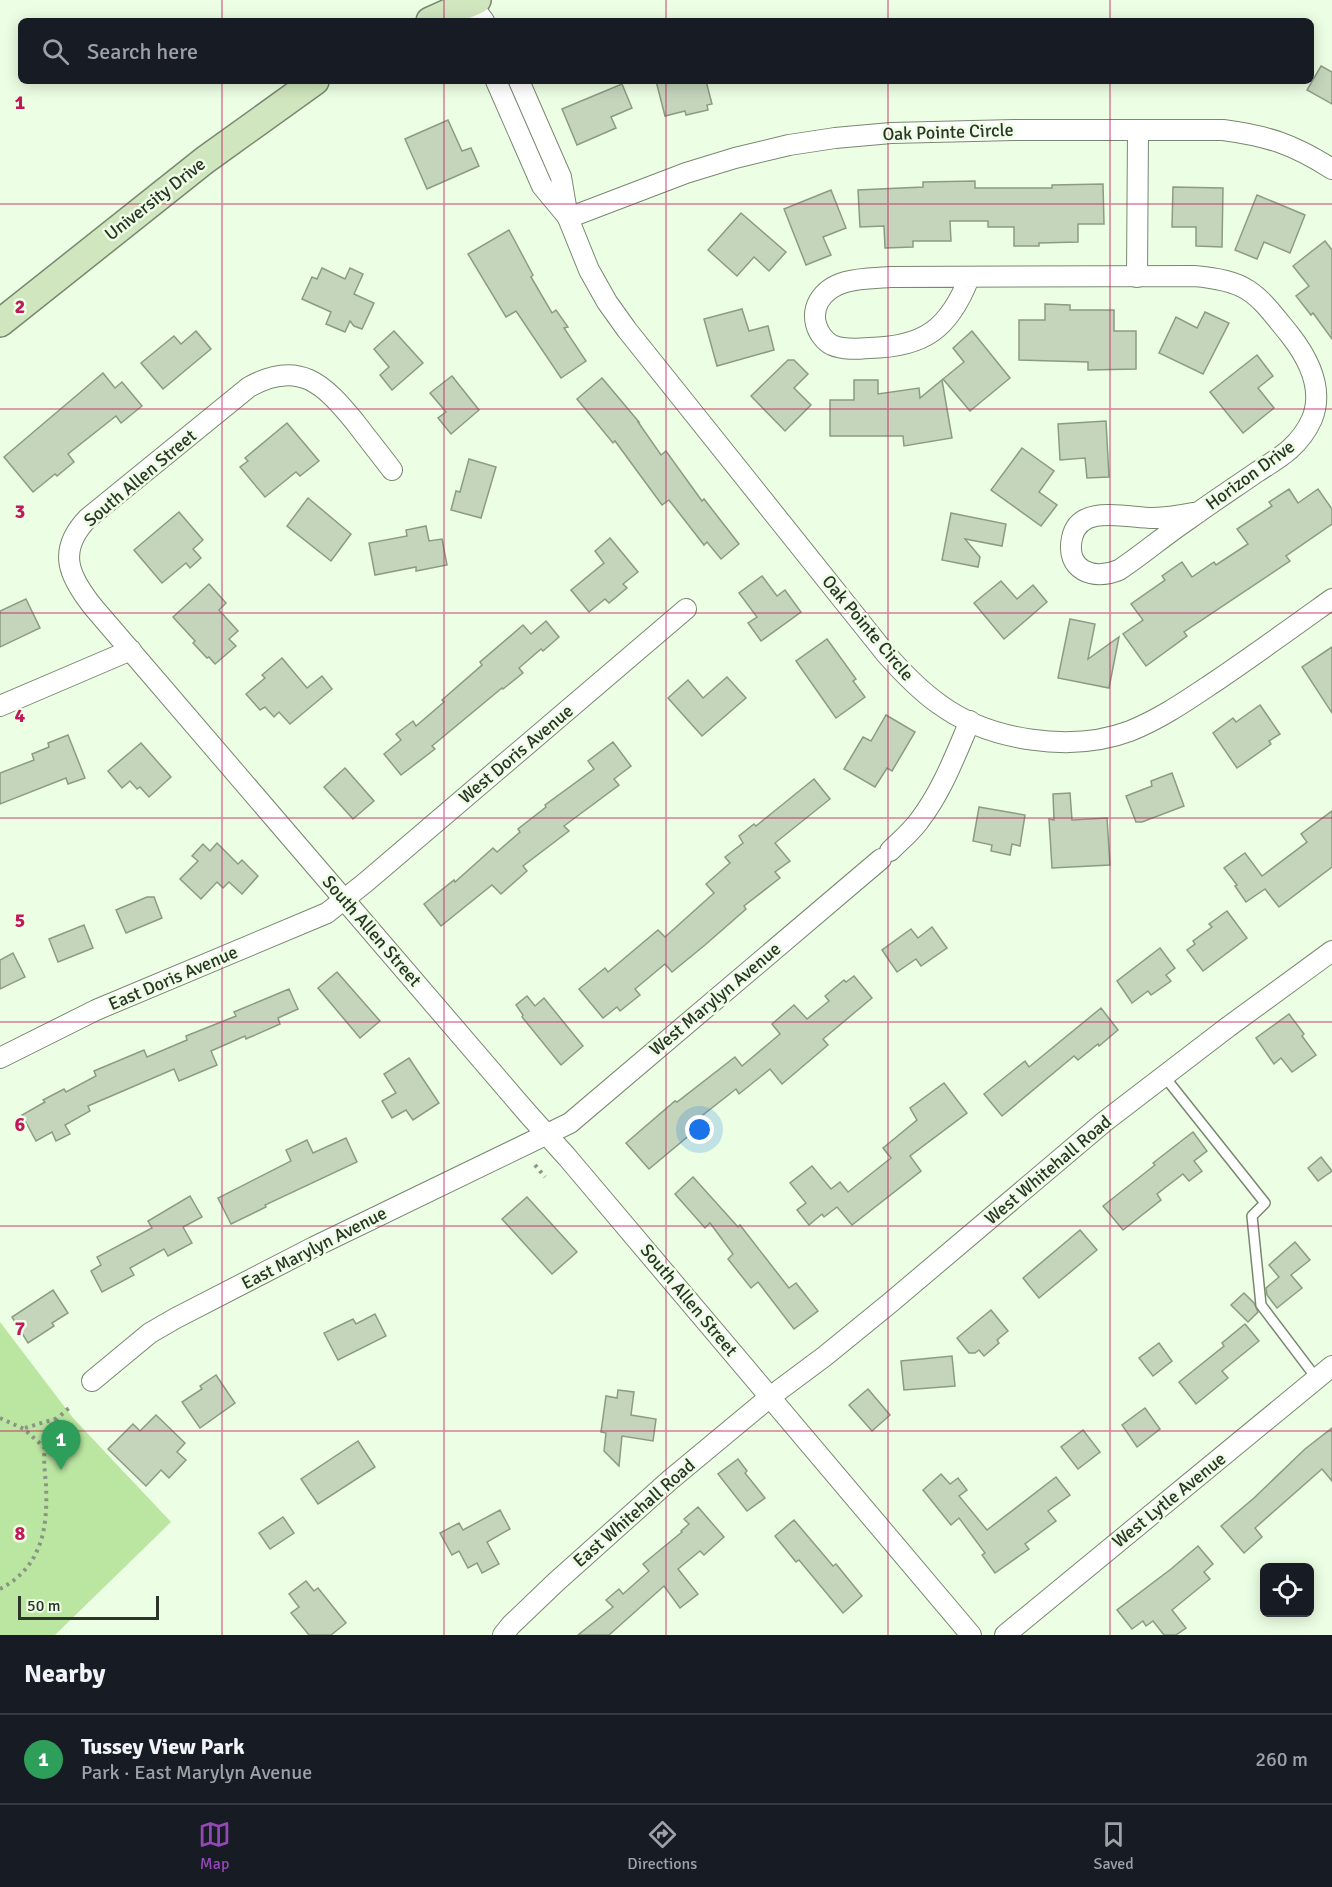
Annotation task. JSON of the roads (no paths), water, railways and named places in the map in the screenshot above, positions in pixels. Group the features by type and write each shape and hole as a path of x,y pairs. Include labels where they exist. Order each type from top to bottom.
{"main road":[{"path":"444,18 477,11"},
{"name":"University Drive","path":"0,323 205,160 311,84"}],"street":[{"name":"Oak Pointe Circle","path":"497,84 542,186 568,218"},
{"name":"Oak Pointe Circle","path":"520,84 561,177 568,218 589,270 607,302 904,675 940,705 970,722 998,732 1036,741 1079,741 1117,735 1150,723 1171,711 1332,599"},
{"name":"Oak Pointe Circle","path":"568,218 686,173 735,158 835,138 891,133 1014,130 1223,130 1256,134 1298,149 1332,169"},
{"path":"1137,277 1138,130"},
{"name":"Horizon Drive","path":"969,278 957,307 947,319 928,334 911,343 883,348 851,349 825,340 817,327 815,319 817,305 825,293 841,284 855,280 890,277 1194,276 1221,279 1245,286 1255,294 1301,350 1311,369 1315,388 1315,407 1313,417 1304,434 1290,449 1198,512 1132,561 1108,575 1088,574 1082,570 1071,552 1073,533 1081,522 1088,518 1102,515 1169,518 1198,512"},
{"name":"South Allen Street","path":"392,470 348,414 323,388 313,381 289,375 263,379 249,387 82,524 70,551 69,563 72,575 78,588 546,1133 971,1635"},
{"name":"West Doris Avenue","path":"345,900 686,609"},
{"path":"0,706 131,650"},
{"name":"West Marylyn Avenue","path":"546,1133 570,1123 885,855 918,823 934,800 970,722"},
{"name":"East Doris Avenue","path":"0,1058 96,1011 327,913 345,900"},
{"name":"West Whitehall Road","path":"770,1397 890,1303 1104,1122 1332,951"},
{"name":"East Marylyn Avenue","path":"92,1381 150,1333 176,1318 546,1133"},
{"name":"West Lytle Avenue","path":"1005,1635 1332,1366"},
{"name":"East Whitehall Road","path":"503,1635 556,1582 670,1480 770,1397"}],"lane":[{"path":"1164,1076 1265,1203 1252,1216 1261,1305 1317,1379"}],"place":[{"name":"Tussey View Park","path":"61,1470"}]}
